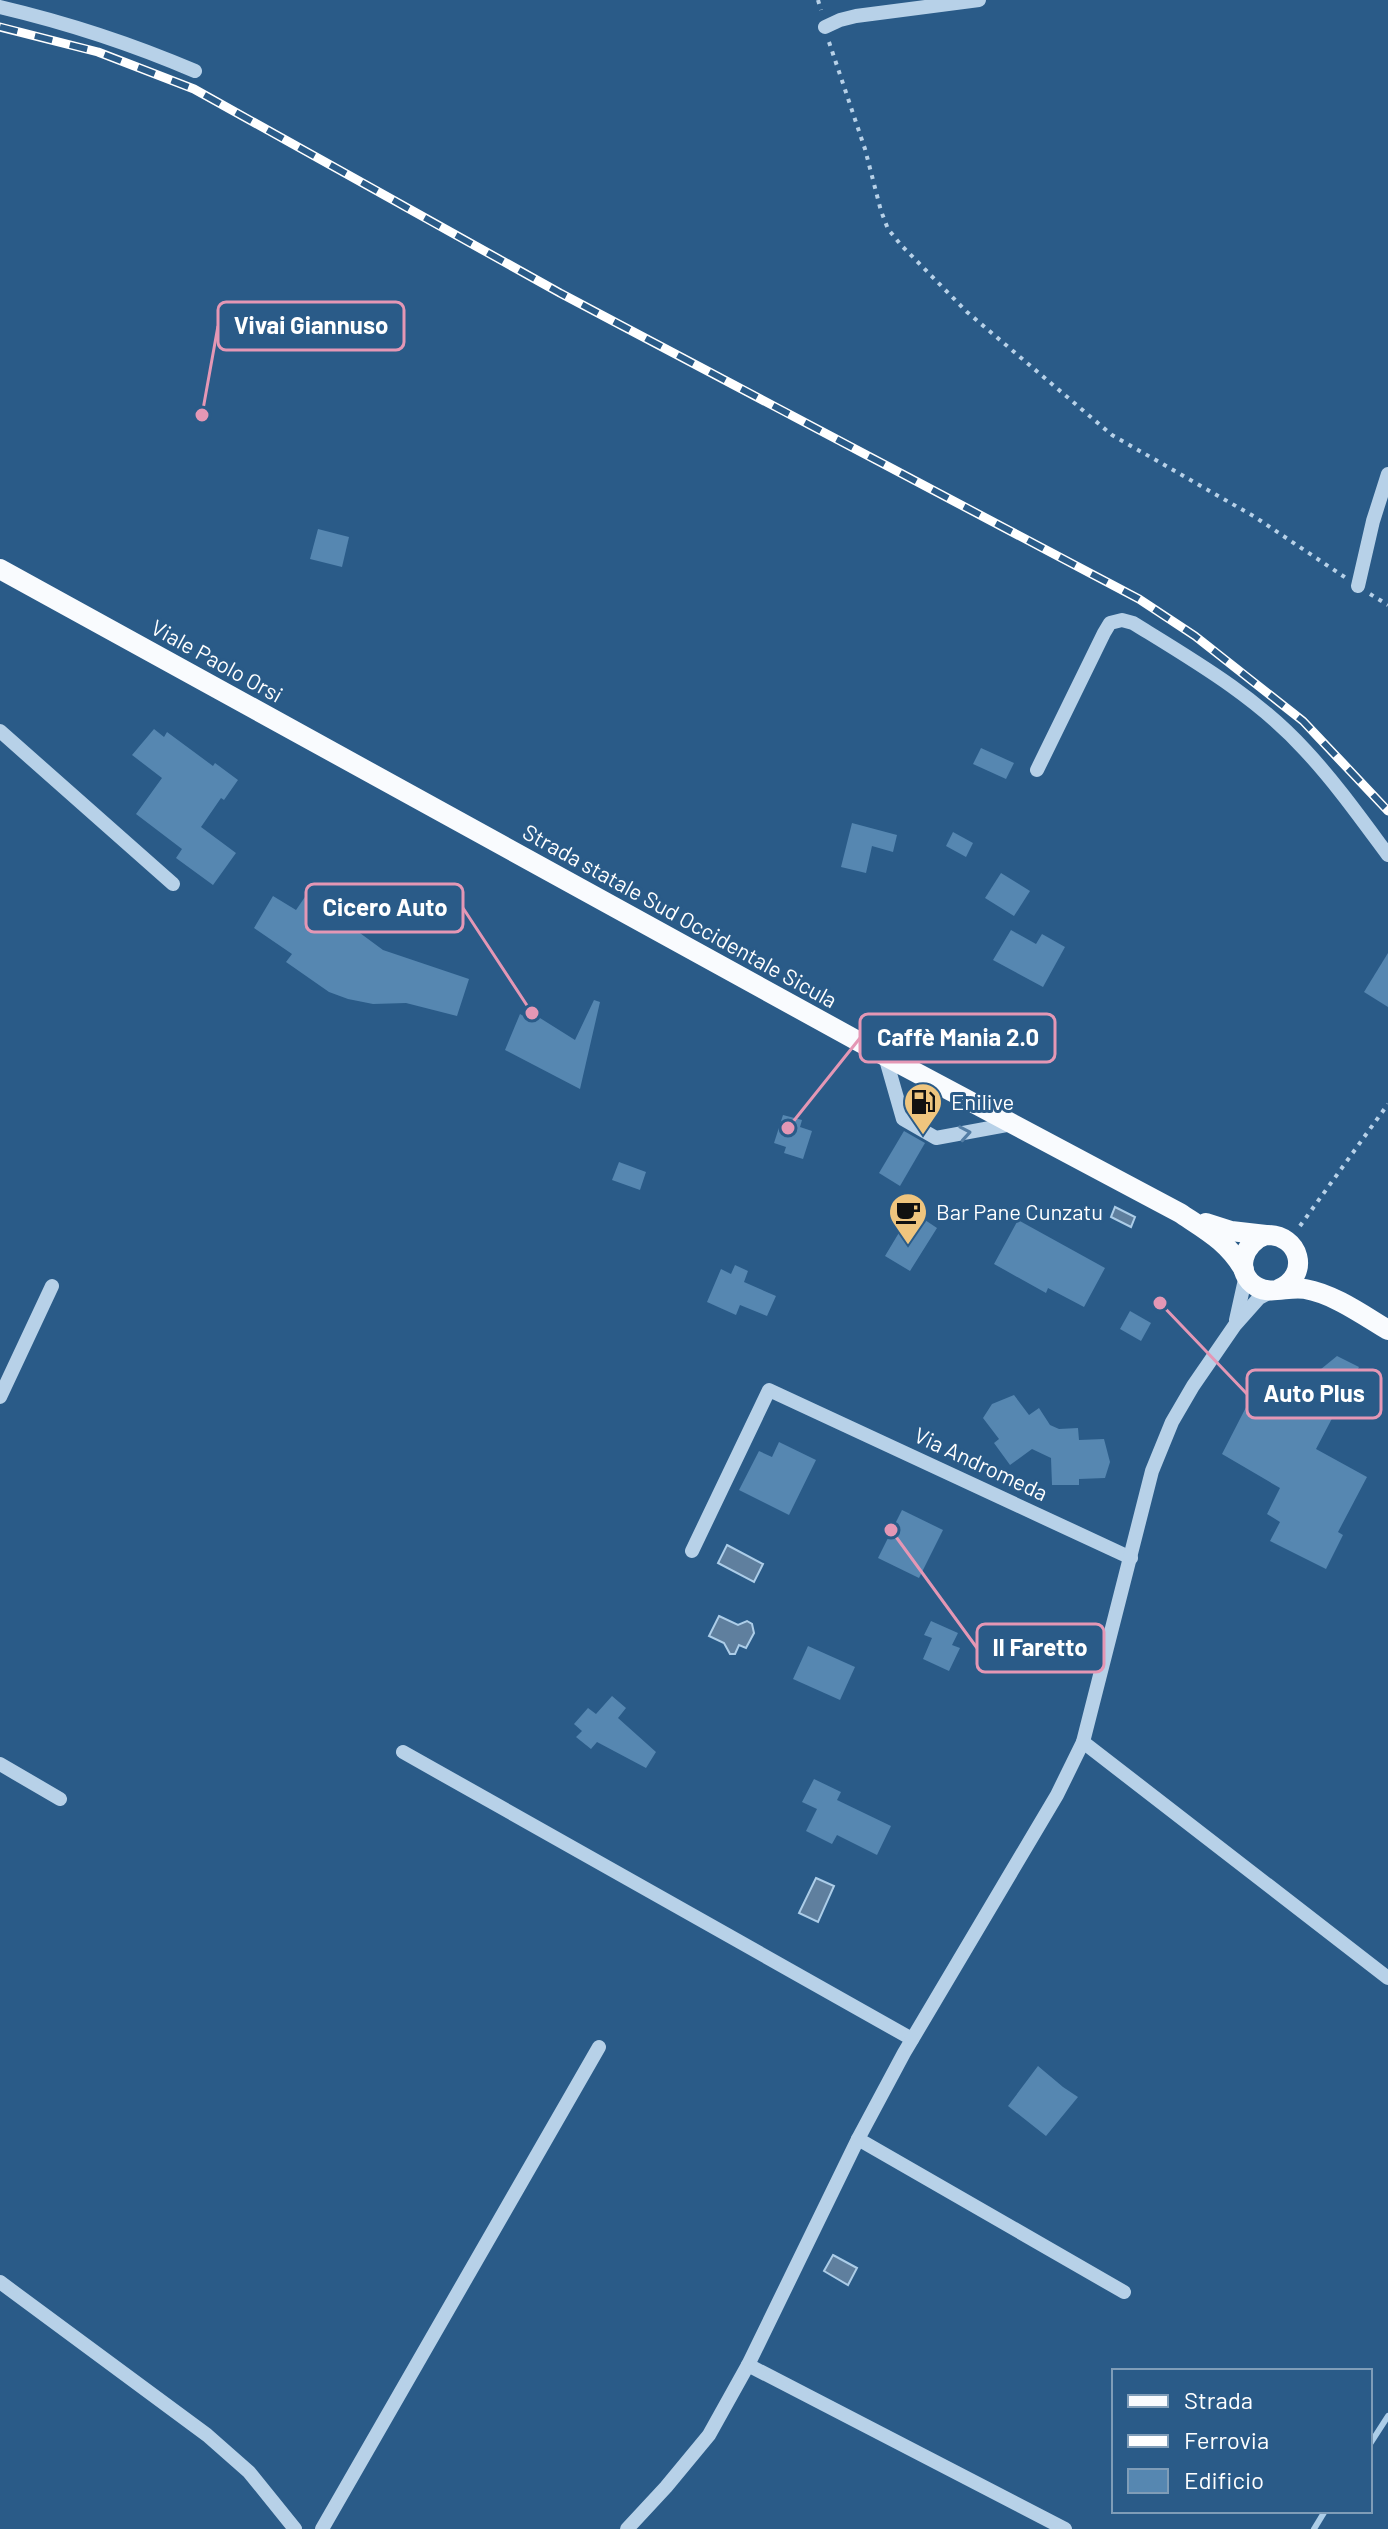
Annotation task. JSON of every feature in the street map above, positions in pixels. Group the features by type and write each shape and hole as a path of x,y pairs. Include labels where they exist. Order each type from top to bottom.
{"main road":[{"name":"Viale Paolo Orsi","path":"0,569 411,796"},
{"name":"Strada statale Sud Occidentale Sicula","path":"411,796 885,1056 1180,1213"},
{"path":"1180,1213 1222,1241 1254,1285 1275,1290 1303,1288 1350,1307"},
{"path":"1180,1213 1231,1231 1278,1236 1293,1249 1321,1285 1388,1330"},
{"path":"1245,1273 1243,1257 1249,1245 1266,1235"},
{"path":"1275,1290 1291,1282 1295,1276 1298,1263 1293,1249"}],"street":[{"path":"825,27 856,16 979,0"},
{"path":"0,7 140,47 195,71"},
{"path":"1358,586 1388,474"},
{"path":"1037,770 1104,633 1110,623 1122,620 1133,623 1214,672 1261,710 1304,749 1388,855"},
{"path":"0,731 173,884"},
{"path":"885,1056 903,1119 936,1138 1012,1124"},
{"path":"1235,1325 1245,1273"},
{"path":"0,1397 52,1286"},
{"path":"627,2529 709,2435 748,2365 858,2139 912,2039 1057,1795 1083,1742 1152,1471 1172,1422 1235,1325 1259,1298 1275,1290"},
{"name":"Via Andromeda","path":"692,1551 769,1390 1131,1558"},
{"path":"1083,1742 1388,1978"},
{"path":"403,1752 912,2039"},
{"path":"0,1764 60,1799"},
{"path":"322,2529 599,2047"},
{"path":"858,2139 1124,2292"},
{"path":"0,2282 207,2435 249,2472 295,2529"},
{"path":"748,2365 1065,2529"}],"path":[{"path":"818,0 865,149 881,211 888,229 901,245 967,312 1112,435 1255,517 1388,605"},
{"path":"1293,1249 1388,1104"}],"water":[{"path":"1115,1207 1135,1217 1131,1227 1111,1217"},
{"path":"727,1545 763,1564 754,1582 718,1563"},
{"path":"719,1616 738,1625 747,1621 752,1624 754,1633 746,1648 739,1645 735,1654 730,1654 724,1643 709,1636"},
{"path":"816,1878 834,1886 818,1922 799,1913"},
{"path":"833,2255 857,2268 848,2285 824,2271"}],"building":[{"path":"318,529 349,537 342,567 310,559"},
{"path":"154,729 164,737 167,732 213,766 215,763 238,780 201,827 236,853 213,885 176,858 182,849 136,814 162,778 132,755"},
{"path":"981,748 1014,763 1006,779 973,764"},
{"path":"852,823 897,835 893,852 872,846 866,873 841,867"},
{"path":"953,832 973,843 966,857 946,846"},
{"path":"1001,873 1030,891 1014,916 985,898"},
{"path":"307,894 383,950 469,979 457,1016 406,1003 373,1004 348,999 329,992 286,962 292,954 254,928 273,896 296,910"},
{"path":"1011,930 1036,944 1042,934 1065,947 1043,987 993,960"},
{"path":"1388,953 1388,1007 1364,992"},
{"path":"594,1000 600,1002 580,1089 505,1050 520,1014 527,1018 532,1013 575,1040"},
{"path":"783,1115 802,1120 800,1127 812,1131 803,1159 784,1153 786,1147 774,1143"},
{"path":"904,1131 925,1143 900,1186 879,1173"},
{"path":"619,1162 646,1172 640,1190 612,1180"},
{"name":"Bar Pane Cunzatu","path":"922,1218 937,1228 910,1271 885,1256 900,1231 910,1237"},
{"path":"1018,1220 1105,1268 1084,1307 1048,1288 1046,1293 994,1264"},
{"path":"735,1265 748,1271 744,1282 776,1296 767,1316 740,1305 736,1315 707,1302 721,1269 731,1274"},
{"path":"1130,1311 1151,1323 1141,1341 1120,1329"},
{"path":"1337,1356 1359,1367 1316,1449 1367,1477 1338,1532 1343,1535 1326,1569 1270,1541 1280,1522 1267,1514 1280,1488 1222,1454 1260,1380 1288,1396"},
{"path":"1014,1395 1029,1415 1039,1408 1050,1425 1059,1429 1078,1428 1079,1440 1104,1439 1110,1462 1105,1478 1079,1479 1079,1485 1052,1485 1051,1458 1032,1449 1010,1465 994,1443 999,1439 983,1418 992,1404"},
{"path":"779,1442 816,1460 789,1515 739,1490 759,1451 772,1457"},
{"path":"902,1510 943,1530 919,1578 878,1558"},
{"path":"931,1621 958,1633 952,1645 960,1648 949,1671 923,1659 932,1638 924,1635"},
{"path":"808,1646 855,1667 840,1700 793,1679"},
{"path":"612,1696 626,1708 618,1718 656,1752 646,1768 597,1742 591,1749 576,1737 582,1731 574,1724 588,1708 596,1714"},
{"path":"814,1779 841,1792 837,1800 891,1826 877,1855 837,1835 832,1844 806,1831 817,1809 802,1802"},
{"path":"1038,2066 1078,2097 1046,2136 1008,2106"}],"waterway":[{"path":"1372,2441 1388,2416"},
{"path":"1314,2529 1324,2513"}],"railway":[{"path":"0,27 98,52 194,89 560,293 1139,599 1195,636 1303,721 1388,811"}],"place":[{"name":"Vivai Giannuso","path":"202,415"},
{"name":"Cicero Auto","path":"532,1013"},
{"name":"Caffè Mania 2.0","path":"788,1128"},
{"name":"Enilive","path":"923,1136"},
{"name":"Bar Pane Cunzatu","path":"908,1246"},
{"name":"Auto Plus","path":"1160,1303"},
{"name":"Il Faretto","path":"891,1530"}]}
